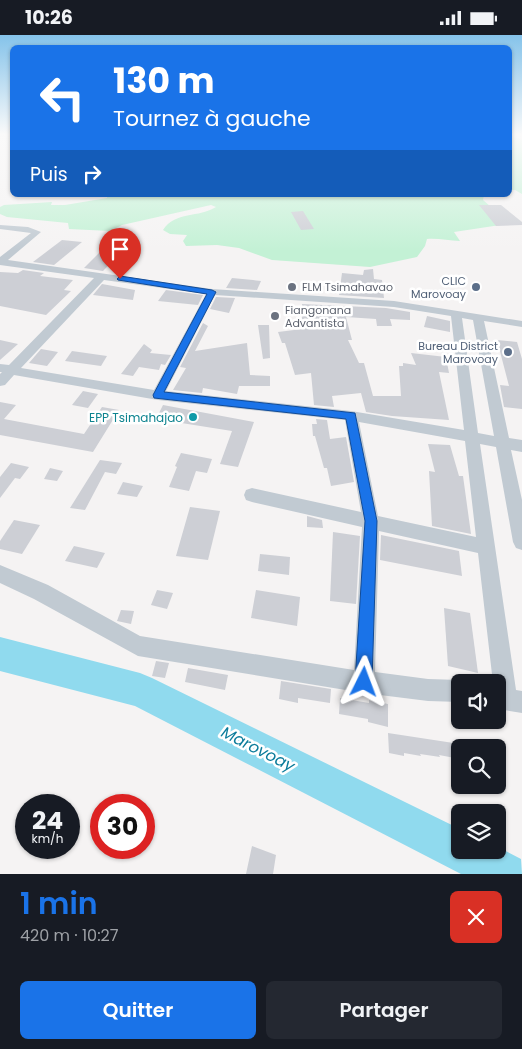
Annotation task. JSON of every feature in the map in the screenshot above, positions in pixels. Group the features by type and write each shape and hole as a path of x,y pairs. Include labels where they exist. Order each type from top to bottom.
{"street":[{"path":"0,227 28,229 37,232 0,262"},
{"path":"0,262 212,292 394,304 522,324"},
{"path":"0,382 5,370 102,276"},
{"path":"158,395 212,292"},
{"path":"456,315 470,437 509,700"},
{"path":"478,318 522,542"},
{"path":"5,370 158,395 351,416 522,446"},
{"path":"351,416 371,521 364,682"},
{"path":"252,495 486,547"},
{"path":"0,574 42,592 138,646 364,682 428,690 451,691"}],"green space":[{"path":"512,173 522,173 522,194 512,190"},
{"path":"484,197 483,200 505,219 507,224 454,232 460,241 427,239 425,246 417,257 370,267 272,260 239,248 217,245 186,246 183,241 187,235 170,234 163,230 174,220 202,213 216,207 211,205 122,225 110,231 69,229 68,223 7,217 0,214 0,207 4,205 52,202 51,205 65,205 107,198"}],"building":[{"path":"479,205 501,205 522,222 522,225 496,226"},
{"path":"303,211 314,229 301,230 291,212"},
{"path":"62,240 82,242 54,265 33,262"},
{"path":"104,248 125,248 103,271 84,268"},
{"path":"373,269 374,279 382,280 384,298 339,295 342,273 363,275 364,270"},
{"path":"23,270 44,273 40,276 73,280 64,290 71,291 46,315 0,306 0,272 18,273"},
{"path":"232,278 261,281 257,290 226,288"},
{"path":"102,284 135,290 133,300 93,295"},
{"path":"166,290 203,295 198,305 158,301"},
{"path":"216,297 235,298 229,313 210,309"},
{"path":"302,304 386,308 410,312 410,320 390,319 392,326 377,326 376,319 346,317 352,340 348,340 359,363 364,363 373,396 401,396 399,366 403,366 403,363 416,365 411,353 446,357 449,373 439,372 449,420 366,412 361,393 332,396 334,407 314,405 311,373 295,375 285,343 282,343 278,332 302,329"},
{"path":"427,316 450,321 450,332 424,327"},
{"path":"203,323 208,326 195,351 247,343 250,375 270,376 270,386 239,386 237,394 203,388 202,393 173,390 186,368 180,367"},
{"path":"258,325 269,325 270,358 263,359"},
{"path":"0,340 18,344 0,360"},
{"path":"497,340 517,342 522,359 522,409 504,407 500,385 509,386"},
{"path":"144,344 152,350 150,353 171,355 165,365 161,364 159,370 139,367 133,376 121,374"},
{"path":"41,349 58,352 47,366 29,363"},
{"path":"72,351 107,356 101,366 65,361"},
{"path":"83,391 98,394 88,408 72,405"},
{"path":"0,402 16,405 4,419 84,434 102,407 119,410 93,452 0,435"},
{"path":"163,405 254,422 238,467 220,464 232,431 156,419"},
{"path":"316,419 327,420 330,439 346,437 354,482 331,486 327,468 324,468 315,436 313,436 312,424 317,424"},
{"path":"428,444 450,445 459,476 463,476 471,534 432,526 429,471 435,472"},
{"path":"181,453 212,459 207,473 196,471 189,491 169,487"},
{"path":"100,460 122,463 116,474 105,472 85,510 70,508"},
{"path":"11,463 29,467 20,479 15,478 0,498 0,477"},
{"path":"50,468 63,471 57,481 44,479"},
{"path":"123,482 143,486 137,497 117,494"},
{"path":"190,507 220,511 208,560 176,556"},
{"path":"307,516 322,520 323,528 307,527"},
{"path":"14,520 40,525 22,554 0,549 0,541"},
{"path":"333,532 360,536 356,604 330,601"},
{"path":"381,535 459,551 462,576 380,560"},
{"path":"74,546 105,553 97,568 65,561"},
{"path":"260,554 290,557 289,575 258,571"},
{"path":"157,590 173,593 167,609 151,605"},
{"path":"256,590 300,597 297,626 251,618"},
{"path":"444,608 470,613 478,673 448,666"},
{"path":"121,610 134,611 131,624 117,621"},
{"path":"156,661 169,663 165,678 152,676"},
{"path":"188,668 228,675 225,690 185,682"},
{"path":"281,681 331,689 330,703 298,698 298,703 279,699"},
{"path":"340,698 369,703 369,700 388,704 388,727 368,722 368,719 339,714"},
{"path":"388,733 451,743 451,757 404,753 404,756 389,753"},
{"path":"252,846 276,855 273,874 246,874"}],"waterway":[{"name":"Marovoay","path":"0,654 140,690 506,874"}],"place":[{"name":"FLM Tsimahavao","path":"292,287"},
{"name":"CLIC Marovoay","path":"476,287"},
{"name":"Fiangonana Advantista","path":"275,316"},
{"name":"Bureau District Marovoay","path":"508,352"},
{"name":"EPP Tsimahajao","path":"193,417"}],"route":[{"path":"120,279 212,292 158,395 351,416 371,521 364,682"}]}
